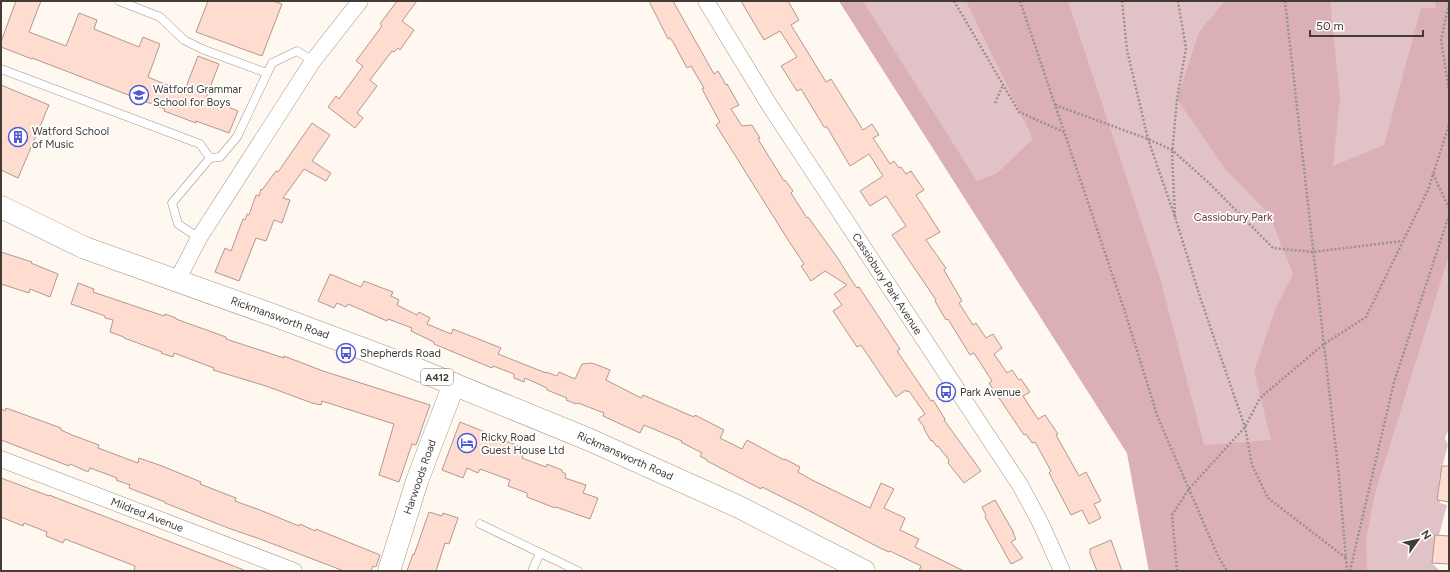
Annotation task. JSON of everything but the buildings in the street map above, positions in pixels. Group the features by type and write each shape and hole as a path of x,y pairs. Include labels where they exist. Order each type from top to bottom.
{"main road":[{"name":"Rickmansworth Road","path":"1,207 85,248 273,315 454,384 590,440 724,501 864,571"},
{"name":"Harwoods Road","path":"389,571 417,481 454,384"}],"street":[{"path":"179,281 182,271 199,238 313,60 360,1"},
{"name":"Cassiobury Park Avenue","path":"706,1 770,106 1020,484 1041,524 1062,571"},
{"name":"Mildred Avenue","path":"1,459 294,571"}],"lane":[{"path":"119,1 160,17 184,40 202,49 267,73"},
{"path":"199,238 178,224 172,203 210,158 220,157 237,137 272,63 297,51 313,60"},
{"path":"1,69 200,144 210,158"},
{"path":"480,524 578,571"},
{"path":"532,571 540,553"}],"path":[{"path":"954,1 1018,112 1064,132"},
{"path":"1020,1 1122,305 1158,418 1218,556 1227,571"},
{"path":"1122,1 1127,50 1148,139 1245,427 1252,466 1268,498 1346,558"},
{"path":"1176,220 1172,150 1177,98 1186,48 1178,1"},
{"path":"1285,1 1339,477 1346,558 1349,571"},
{"path":"1449,4 1441,40 1449,90"},
{"path":"995,103 1003,84"},
{"path":"1055,105 1148,139 1172,150 1209,183 1273,248 1313,252 1403,241"},
{"path":"1176,571 1172,515 1189,489 1245,427 1260,398 1324,344 1366,317 1428,190 1449,125"},
{"path":"1433,174 1449,208"},
{"path":"1349,571 1394,382 1449,215"}],"green space":[{"name":"Cassiobury Park","path":"839,1 1449,1 1449,429 1445,438 1448,445 1441,471 1447,477 1440,476 1437,500 1440,500 1440,503 1447,505 1439,535 1435,535 1432,563 1440,571 1149,571 1127,453"}],"shaded area":[{"name":"Cassiobury Park","path":"839,1 863,1 977,181 997,173 1033,139 966,1 1068,1 1160,278 1204,445 1271,440 1254,371 1275,310 1293,274 1269,214 1225,169 1177,99 1199,32 1225,1 1330,1 1340,99 1333,166 1384,145 1421,8 1436,8 1435,1 1449,1 1449,255 1375,493 1366,539 1367,571 1149,571 1127,453"}],"place":[{"name":"Watford Grammar School for Boys","path":"139,95"},
{"name":"Watford School of Music","path":"18,137"},
{"name":"Shepherds Road","path":"346,353"},
{"name":"Park Avenue","path":"946,392"},
{"name":"Ricky Road Guest House Ltd","path":"467,443"}]}
